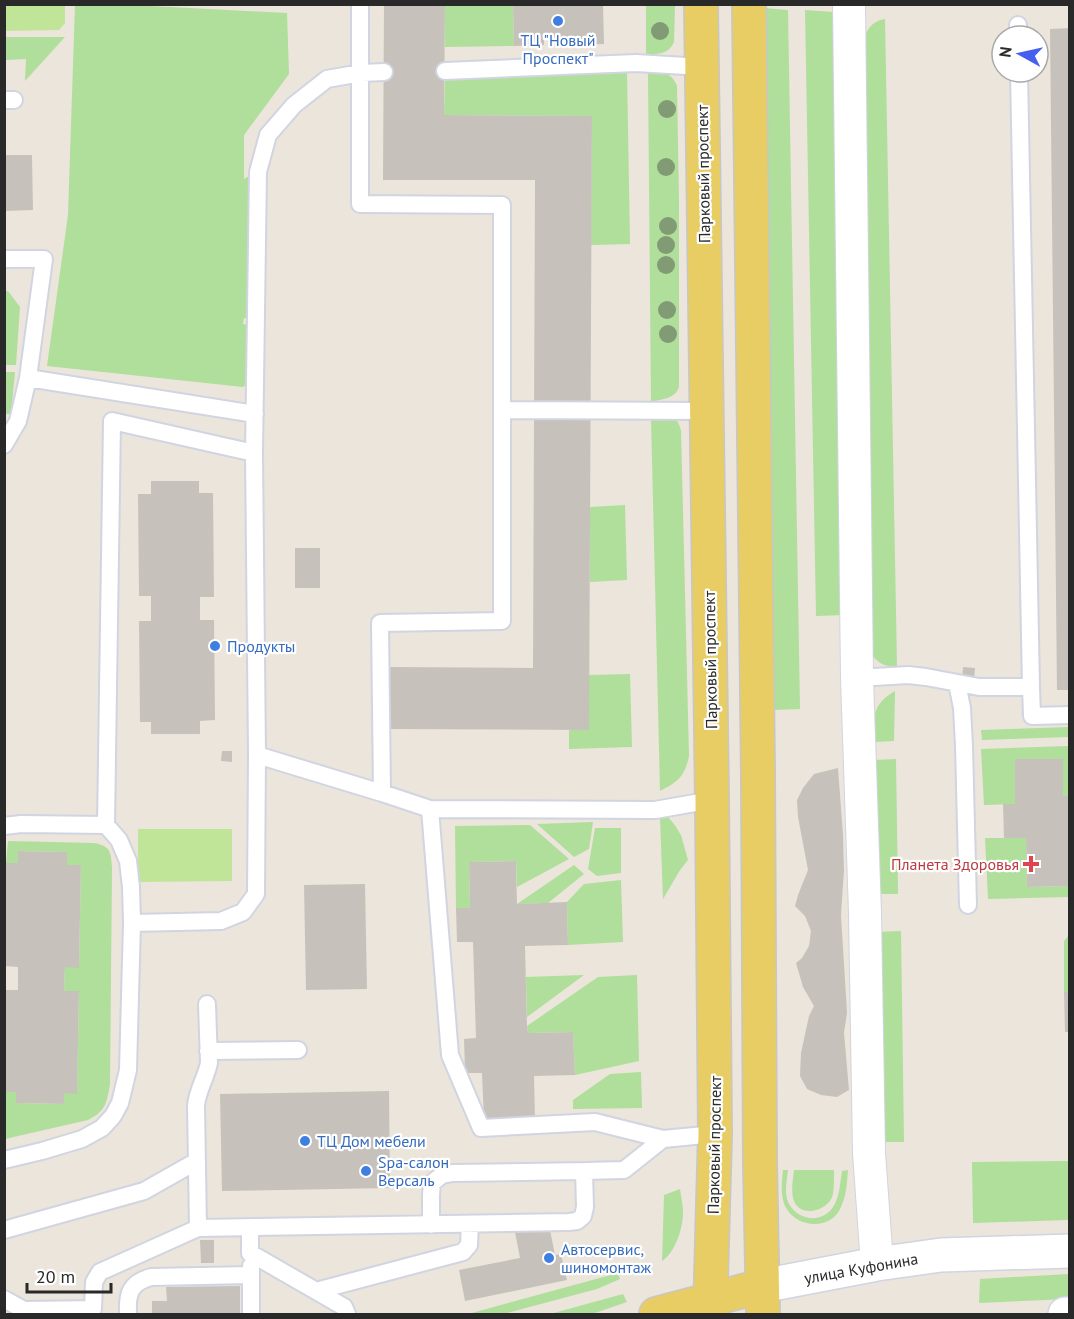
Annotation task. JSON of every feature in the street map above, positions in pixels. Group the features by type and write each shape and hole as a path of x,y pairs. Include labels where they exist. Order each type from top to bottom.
{"main road":[{"name":"Парковый проспект","path":"701,4 715,1134 710,1307"},
{"path":"749,4 762,1300"},
{"name":"улица Куфонина","path":"656,1314 762,1300 877,1264 940,1255 1070,1251"},
{"path":"1065,1314 1070,1314"}],"street":[{"path":"849,4 856,678 865,913 869,1153 877,1264"}],"lane":[{"path":"360,4 360,204 502,205 501,621 380,623 382,793"},
{"path":"445,71 636,63 702,67"},
{"path":"132,922 220,921 243,912 256,894 254,453 258,172 268,135 294,105 327,79 361,73 384,72"},
{"path":"1019,84 1032,716 1070,715"},
{"path":"4,259 44,259 28,378 18,421 4,445"},
{"path":"28,378 255,414"},
{"path":"502,410 706,411"},
{"path":"4,1160 82,1139 102,1128 113,1116 120,1103 128,1070 131,887 128,861 119,840 106,825 112,421 254,453"},
{"path":"856,678 908,675 990,687 1031,687"},
{"path":"957,683 962,708 964,746 968,905"},
{"path":"257,755 430,809 655,810 712,800"},
{"path":"430,809 450,1055 481,1128 595,1122 663,1139 715,1134"},
{"path":"4,826 21,824 106,825"},
{"path":"198,1228 197,1096 207,1072 207,1004"},
{"path":"208,1052 298,1050"},
{"path":"431,1224 432,1183 442,1175 624,1170 663,1139"},
{"path":"4,1230 144,1191 197,1161"},
{"path":"4,1299 24,1310 93,1312 94,1282 100,1272 198,1228 578,1221 583,1216 585,1207 584,1171"},
{"path":"316,1291 463,1252 469,1245 470,1224"},
{"path":"250,1228 251,1314"},
{"path":"250,1253 344,1307 347,1314"},
{"path":"128,1314 131,1288 139,1280 151,1276 251,1275"}],"green space":[{"path":"4,5 65,5 65,23 59,30 5,31"},
{"path":"75,5 132,5 287,13 289,74 244,135 244,179 251,175 252,319 244,318 243,324 252,326 249,382 243,387 47,366 68,215"},
{"path":"445,5 513,5 514,46 445,47"},
{"path":"646,5 675,5 674,42 663,53 646,55"},
{"path":"764,8 788,10 800,709 774,710"},
{"path":"805,10 833,12 845,615 816,616"},
{"path":"885,19 897,666 883,664 872,655 862,43 870,27"},
{"path":"5,37 65,37 25,81 26,59 5,60"},
{"path":"627,72 630,244 591,245 592,116 444,115 445,78"},
{"path":"648,73 669,75 677,86 679,201 679,387 671,396 651,402"},
{"path":"5,291 8,291 20,307 16,365 5,365"},
{"path":"5,372 15,372 11,414 5,414"},
{"path":"672,417 678,422 681,430 689,756 680,778 660,791 651,418"},
{"path":"625,505 627,580 590,582 590,507"},
{"path":"630,674 632,747 569,749 569,730 589,730 589,675"},
{"path":"895,691 894,741 874,742 874,719 878,707 887,696"},
{"path":"1069,727 1069,737 982,740 981,730"},
{"path":"1069,746 1069,796 1063,796 1061,759 1015,759 1015,804 984,805 981,749"},
{"path":"896,759 898,894 877,894 874,760"},
{"path":"660,817 668,817 674,824 681,835 688,860 663,899"},
{"path":"593,822 589,849 574,857 537,824"},
{"path":"530,825 569,859 517,887 516,861 469,862 470,908 456,908 455,826"},
{"path":"595,828 621,828 621,873 597,876 588,869"},
{"path":"138,829 232,829 232,881 138,882"},
{"path":"985,838 1026,838 1027,887 1069,886 1069,897 988,899"},
{"path":"8,841 94,843 109,850 112,867 110,1084 105,1105 99,1113 88,1120 5,1139 5,1092 16,1092 16,1103 64,1104 64,1093 77,1093 79,992 64,991 65,967 79,967 81,866 67,865 67,852 18,851 18,863 6,863"},
{"path":"574,865 584,874 548,903 517,904"},
{"path":"621,880 623,942 568,945 567,902 584,884"},
{"path":"901,931 904,1142 879,1142 876,932"},
{"path":"1069,935 1069,992 1064,992 1064,941"},
{"path":"584,975 527,1017 526,977"},
{"path":"637,975 639,1061 575,1075 573,1032 528,1033 527,1026 598,977"},
{"path":"641,1072 642,1108 573,1109 573,1100 610,1074"},
{"path":"1069,1161 1069,1220 973,1223 972,1162"},
{"path":"783,1170 788,1170 786,1190 788,1202 792,1208 803,1216 816,1218 823,1216 833,1207 842,1171 848,1170 845,1196 839,1211 827,1222 819,1224 803,1222 796,1218 783,1202"},
{"path":"794,1170 834,1170 831,1200 816,1210 799,1208 793,1195"},
{"path":"680,1189 683,1210 682,1226 671,1252 662,1261 664,1195"},
{"path":"618,1273 620,1279 597,1289 503,1314 468,1314"},
{"path":"1069,1274 1069,1299 979,1303 980,1279"},
{"path":"623,1294 627,1302 592,1314 550,1314"}],"building":[{"path":"384,4 445,4 444,115 592,116 589,730 389,729 389,667 533,668 535,180 383,180"},
{"name":"ТЦ \"Новый Проспект\"","path":"513,4 603,4 604,44 575,45 575,38 544,39 544,45 514,46"},
{"path":"1070,28 1070,690 1057,690 1050,29"},
{"path":"4,155 32,155 33,210 4,211"},
{"path":"151,481 199,481 199,493 213,493 214,597 200,597 200,620 214,620 215,720 200,721 200,734 151,734 151,722 140,722 139,621 151,621 151,596 139,596 138,494 151,494"},
{"path":"295,548 320,548 320,588 295,588"},
{"path":"963,667 975,668 974,679 962,678"},
{"path":"222,751 232,751 232,762 221,761"},
{"path":"1015,759 1063,759 1063,796 1070,796 1070,886 1027,887 1026,838 1004,838 1003,804 1015,804"},
{"path":"838,768 844,870 841,915 847,1013 844,1033 849,1090 837,1097 821,1095 807,1089 800,1076 801,1053 809,1016 814,1006 803,987 796,963 809,946 811,931 805,916 795,906 808,870 797,800 814,774"},
{"path":"18,851 67,852 67,865 81,865 79,968 65,967 64,991 79,991 77,1094 64,1093 64,1104 16,1103 16,1092 4,1092 4,990 18,990 18,967 4,966 6,863 18,863"},
{"path":"516,861 517,904 567,902 568,945 525,946 527,1026 528,1033 573,1032 575,1075 534,1076 535,1119 484,1121 482,1073 465,1073 464,1039 476,1038 473,942 457,942 456,908 470,908 469,862"},
{"path":"365,884 367,989 306,990 304,885"},
{"path":"1064,992 1070,992 1070,1032 1065,1032"},
{"name":"ТЦ Дом мебели","path":"389,1091 390,1188 222,1191 220,1094"},
{"path":"549,1225 555,1255 561,1254 567,1280 465,1301 459,1270 520,1258 515,1232"},
{"path":"200,1240 214,1240 214,1263 201,1263"},
{"path":"240,1286 240,1314 152,1314 152,1301 167,1301 166,1287"}],"place":[{"name":"ТЦ \"Новый Проспект\"","path":"558,21"},
{"name":"Продукты","path":"215,646"},
{"name":"Планета Здоровья","path":"1031,864"},
{"name":"ТЦ Дом мебели","path":"305,1141"},
{"name":"Spa-салон Версаль","path":"366,1171"},
{"name":"Автосервис, шиномонтаж","path":"549,1258"}]}
